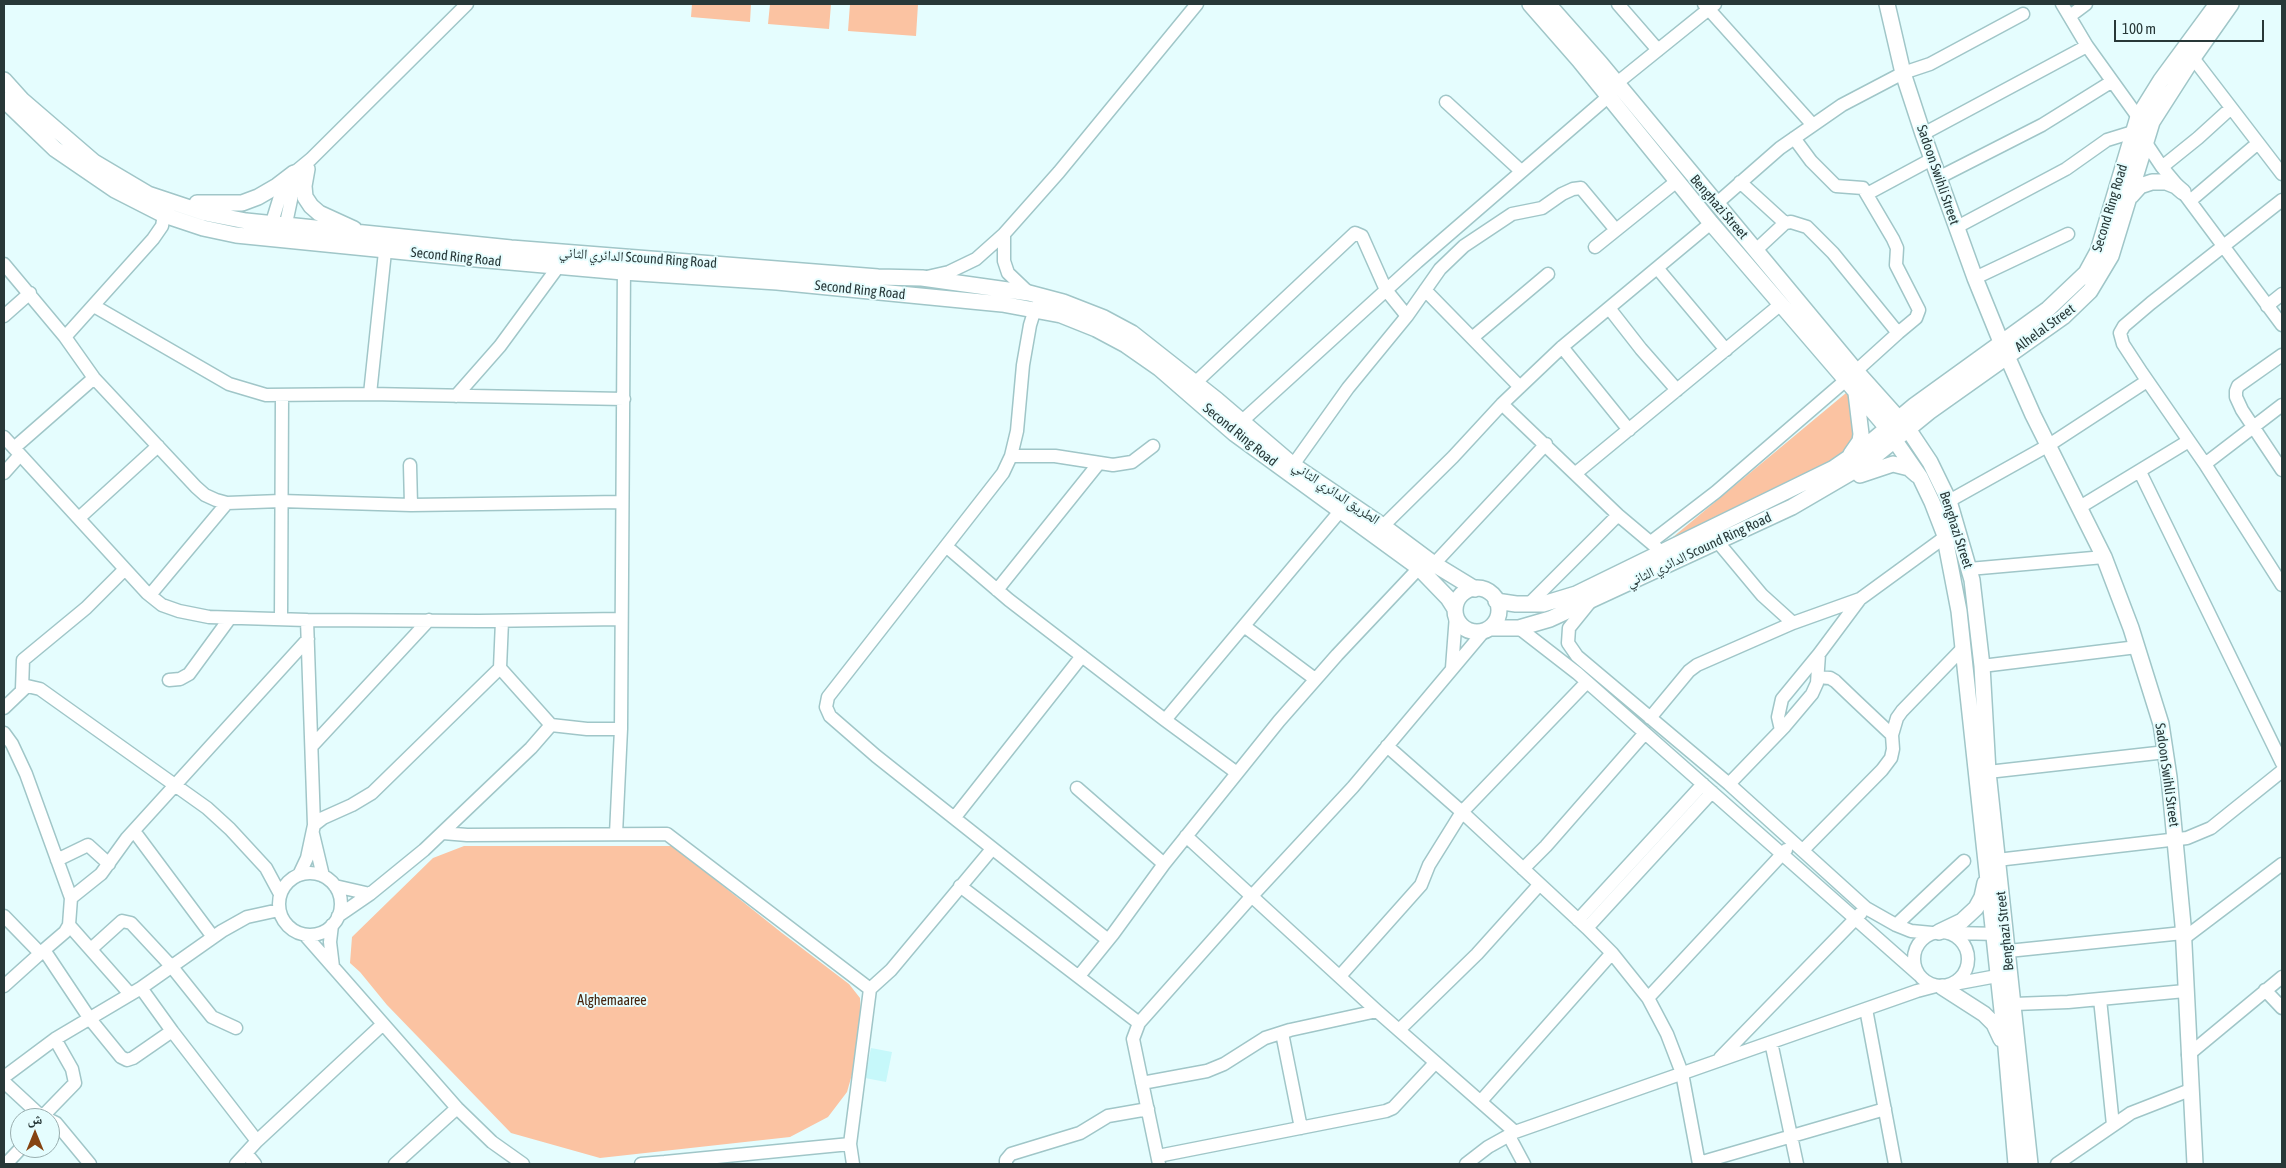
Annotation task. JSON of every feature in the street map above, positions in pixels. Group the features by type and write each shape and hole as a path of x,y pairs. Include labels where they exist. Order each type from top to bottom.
{"main road":[{"name":"Benghazi Street","path":"1530,4 1613,90 1756,250 1852,381 1897,429 1932,502 1944,537 1959,611 1992,862 2000,934 2006,1048 2016,1164"},
{"name":"Benghazi Street","path":"1548,4 1613,90 1677,181 1712,224 1781,304 1930,462 1949,501 1969,570 1982,666 1992,862"},
{"name":"Sadoon Swihli Street","path":"1887,4 1903,73 1938,178 1975,278 2004,349 2048,445 2104,557 2137,647 2161,724 2176,841 2195,1164"},
{"name":"Second Ring Road","path":"1897,429 2004,349 2086,272 2098,250 2136,125 2160,80 2216,4"},
{"path":"2146,143 2152,122 2193,58 2231,4"},
{"path":"4,80 22,100 94,162 148,194 205,213 277,231"},
{"path":"4,100 55,149 85,171 139,204 164,215 203,228 236,235 277,231"},
{"name":"Alhelal Street","path":"2004,349 2063,318 2081,302 2094,285 2112,256 2146,143"},
{"path":"173,202 216,205 242,203 258,197 277,186 304,167"},
{"path":"304,167 305,197 310,206 319,213 360,232"},
{"path":"2130,197 2140,186 2152,182 2166,182 2176,186 2187,197"},
{"name":"Second Ring Road","path":"277,231 384,250 623,272 777,282 878,285 1035,309 1061,315 1096,329 1126,345 1159,368 1235,434 1341,510 1375,527"},
{"name":"الدائري الثاني Scound Ring Road","path":"277,231 360,232 511,248 624,257 878,285 922,278 991,287"},
{"name":"الطريق الدائري الثاني","path":"991,287 1044,297 1104,318 1132,333 1293,465 1375,527 1475,588"},
{"path":"1846,460 1855,450 1861,434 1852,381"},
{"name":"الدائري الثاني Scound Ring Road","path":"1496,601 1543,604 1576,594 1656,547 1791,490 1897,429"},
{"name":"الدائري الثاني Scound Ring Road","path":"1488,629 1519,628 1550,619 1792,507 1837,482 1878,455 1897,429"},
{"path":"1837,482 1893,464 1909,468 1920,477"},
{"path":"1375,527 1448,598 1455,612 1462,626 1467,630 1479,632 1488,629 1498,615 1496,601 1485,590 1475,588 1461,595 1455,612"},
{"path":"1940,933 1962,921 1976,908 1992,862"},
{"name":"Benghazi Street","path":"2000,934 2008,951 2003,973 2014,1004 2030,1164"},
{"path":"1944,985 1984,1014 1994,1024 2006,1048"}],"street":[{"path":"277,231 304,167 467,4"},
{"path":"922,278 950,272 976,258 1004,234 1059,172 1197,4"},
{"path":"1618,4 1658,50"},
{"path":"2062,4 2086,46 2111,82 2162,167 2187,197 2282,325"},
{"path":"2070,16 2086,4"},
{"path":"1241,422 1386,290 1709,6 1812,124"},
{"path":"1716,204 1740,182 1812,124 1855,98 1903,73 1930,64 2024,14"},
{"path":"1923,134 2086,46"},
{"path":"2193,58 2282,174"},
{"path":"1938,178 2042,125 2111,82"},
{"path":"1446,102 1521,171"},
{"path":"2162,167 2198,138 2230,108"},
{"path":"1956,228 2066,169 2107,140 2136,125"},
{"path":"1656,547 1716,492 1852,381 1898,333 1916,318 1919,310 1896,265 1897,246 1863,188 1840,187 1833,184 1811,161 1794,138"},
{"path":"2187,197 2258,143"},
{"path":"1867,194 1932,160"},
{"path":"1595,247 1677,181"},
{"path":"1740,182 1785,223 1796,223 1807,227 1833,253 1898,333"},
{"path":"1293,465 1348,388 1407,316 1440,268 1464,246 1512,214 1542,208 1562,194 1581,188 1616,230"},
{"path":"2282,200 2124,326 2120,333 2123,344 2188,442 2205,464 2282,585"},
{"path":"65,337 153,239 162,226 164,215 173,202"},
{"path":"1756,250 1785,223"},
{"path":"1375,527 1453,457 1502,404 1562,347 1712,224"},
{"path":"1452,232 1464,246"},
{"path":"1195,383 1355,233 1362,236 1386,290 1407,316"},
{"path":"1004,234 1004,261 1008,273 1029,293"},
{"path":"1975,278 2068,234"},
{"path":"370,394 386,235"},
{"path":"616,834 621,730 624,257"},
{"path":"4,264 65,337 94,378 205,495 228,503 281,501 411,505 622,502"},
{"path":"456,396 500,346 558,266"},
{"path":"1658,269 1726,350"},
{"path":"1472,338 1548,274"},
{"path":"1425,290 1520,387"},
{"path":"4,316 30,293"},
{"path":"2267,306 2282,294"},
{"path":"1044,297 1035,309 1028,333 1017,431 1011,456 1003,473 947,548 828,697 826,707 830,716 876,756 1108,940"},
{"path":"1576,473 1781,304"},
{"path":"94,306 229,384 248,391 282,396 370,394 624,399"},
{"path":"1609,308 1641,349 1677,390"},
{"path":"1562,347 1629,430"},
{"path":"2282,354 2238,386 2236,397 2282,470"},
{"path":"4,473 17,452 94,378"},
{"path":"1949,501 2048,445 2147,381"},
{"path":"281,618 282,396"},
{"path":"1502,404 1546,444 1618,515 1656,547 1669,565"},
{"path":"2205,464 2282,405"},
{"path":"4,437 150,595 162,604 179,611 230,618 307,620 502,621 622,619"},
{"path":"2080,506 2188,442"},
{"path":"1434,564 1546,444"},
{"path":"79,518 158,446"},
{"path":"1011,456 1054,456 1113,466 1132,462 1153,446"},
{"path":"997,590 1099,463"},
{"path":"410,465 411,505"},
{"path":"2140,472 2282,764"},
{"path":"150,595 228,503"},
{"path":"1165,720 1341,510"},
{"path":"1528,604 1618,515"},
{"path":"1650,718 1689,671 1697,665 1793,623 1860,599 1944,537"},
{"path":"1717,541 1762,595 1793,623"},
{"path":"947,548 997,590 1082,656 1237,773"},
{"path":"1969,570 2104,557"},
{"path":"1079,976 1186,836 1315,679 1419,568"},
{"path":"22,689 23,660 86,608 125,569"},
{"path":"1781,730 1778,717 1782,699 1860,599"},
{"path":"1591,601 1569,628 1568,643 1577,656 1729,784 1866,908 1911,931 2000,934"},
{"path":"1452,668 1455,612"},
{"path":"169,680 180,679 189,674 230,618"},
{"path":"307,620 313,828 323,876"},
{"path":"312,746 429,620"},
{"path":"280,894 307,858 313,828 323,818 352,805 372,793 500,668 502,621"},
{"path":"1244,626 1315,679"},
{"path":"1519,628 1588,682 1925,981 1944,985 1965,974 1969,960 1966,946 1962,940 1940,933 1925,937 1915,951 1914,960 1919,975"},
{"path":"1435,1063 1393,1108 1386,1111 1158,1160 1133,1039 1139,1023 1251,897 1353,787 1452,668 1488,629"},
{"path":"71,898 94,880 109,864 114,854 134,831 177,786 308,639"},
{"path":"1982,666 2137,647"},
{"path":"1648,998 1781,855 1798,846 1887,764 1893,749 1892,735 1897,718 1963,648"},
{"path":"1729,784 1781,730 1812,694 1817,683 1819,654"},
{"path":"955,817 1082,656"},
{"path":"500,668 551,725 621,730"},
{"path":"1818,677 1830,678 1835,681 1892,735"},
{"path":"1340,976 1421,885 1429,865 1462,812 1588,682"},
{"path":"4,708 22,689 32,686 40,689 177,786 230,829 266,868 280,894 279,910 288,926 304,935 334,967 458,1108 492,1142 523,1164"},
{"path":"304,935 324,932 443,833 531,748 551,725"},
{"path":"1520,867 1643,731"},
{"path":"4,733 12,744 26,774 71,898 69,925 65,932 4,986"},
{"path":"1387,746 1462,812 1583,924 1612,953 1648,998 1667,1034 1682,1073 1699,1164 1885,1109"},
{"path":"1988,772 2166,752"},
{"path":"1992,862 2176,841 2211,828 2282,771"},
{"path":"1077,788 1164,864"},
{"path":"1583,924 1707,788"},
{"path":"134,831 213,937"},
{"path":"443,833 467,835 667,834 870,989"},
{"path":"1186,836 1377,1011 1481,1101 1512,1134 1524,1164"},
{"path":"57,860 88,845 109,864"},
{"path":"853,1164 850,1144 870,989 890,970 992,848"},
{"path":"1896,925 1964,861"},
{"path":"2008,951 2183,936 2282,864"},
{"path":"266,868 294,877 308,873 323,876 335,886 340,896 341,906 330,942 334,967"},
{"path":"1399,1030 1477,954 1539,885"},
{"path":"335,886 370,894"},
{"path":"960,886 1139,1023"},
{"path":"1717,1062 1866,908"},
{"path":"4,1077 54,1040 136,991 213,937 247,917 279,910"},
{"path":"4,916 42,952 90,1019 121,1058 127,1060 133,1058 172,1031"},
{"path":"91,949 122,920 131,923 172,967 212,1017 236,1028"},
{"path":"69,925 91,949 136,991 172,1031 257,1141"},
{"path":"1481,1101 1612,953"},
{"path":"1466,1164 1488,1147 1512,1134 1682,1073 1866,1008 1944,985 2003,973"},
{"path":"2188,1055 2282,977"},
{"path":"2014,1004 2100,999 2185,990"},
{"path":"2265,990 2282,1008"},
{"path":"2100,999 2113,1125"},
{"path":"1866,1008 1895,1164"},
{"path":"1142,1082 1207,1071 1224,1064 1265,1038 1377,1011"},
{"path":"236,1164 257,1141 383,1024"},
{"path":"1282,1033 1301,1128"},
{"path":"54,1040 72,1069 75,1083 54,1108"},
{"path":"1771,1042 1797,1164"},
{"path":"4,1082 34,1108"},
{"path":"2057,1164 2131,1113 2190,1090"},
{"path":"395,1164 458,1108"},
{"path":"1006,1164 1006,1160 1011,1154 1080,1133 1108,1116 1148,1109"},
{"path":"60,1128 90,1164"},
{"path":"641,1164 850,1144"},
{"path":"246,1153 255,1164"}],"shaded area":[{"path":"871,1048 892,1052 886,1082 865,1078"}],"green space":[{"path":"692,4 751,4 750,22 691,17"},
{"path":"770,4 831,4 829,29 768,24"},
{"path":"850,4 918,4 916,36 848,31"},
{"path":"1846,393 1855,405 1858,423 1850,447 1837,460 1667,542"},
{"name":"Alghemaaree","path":"464,846 673,846 849,984 860,998 861,1017 857,1057 847,1092 828,1117 790,1137 600,1158 511,1133 387,1005 360,972 350,963 352,937 433,858"}]}
